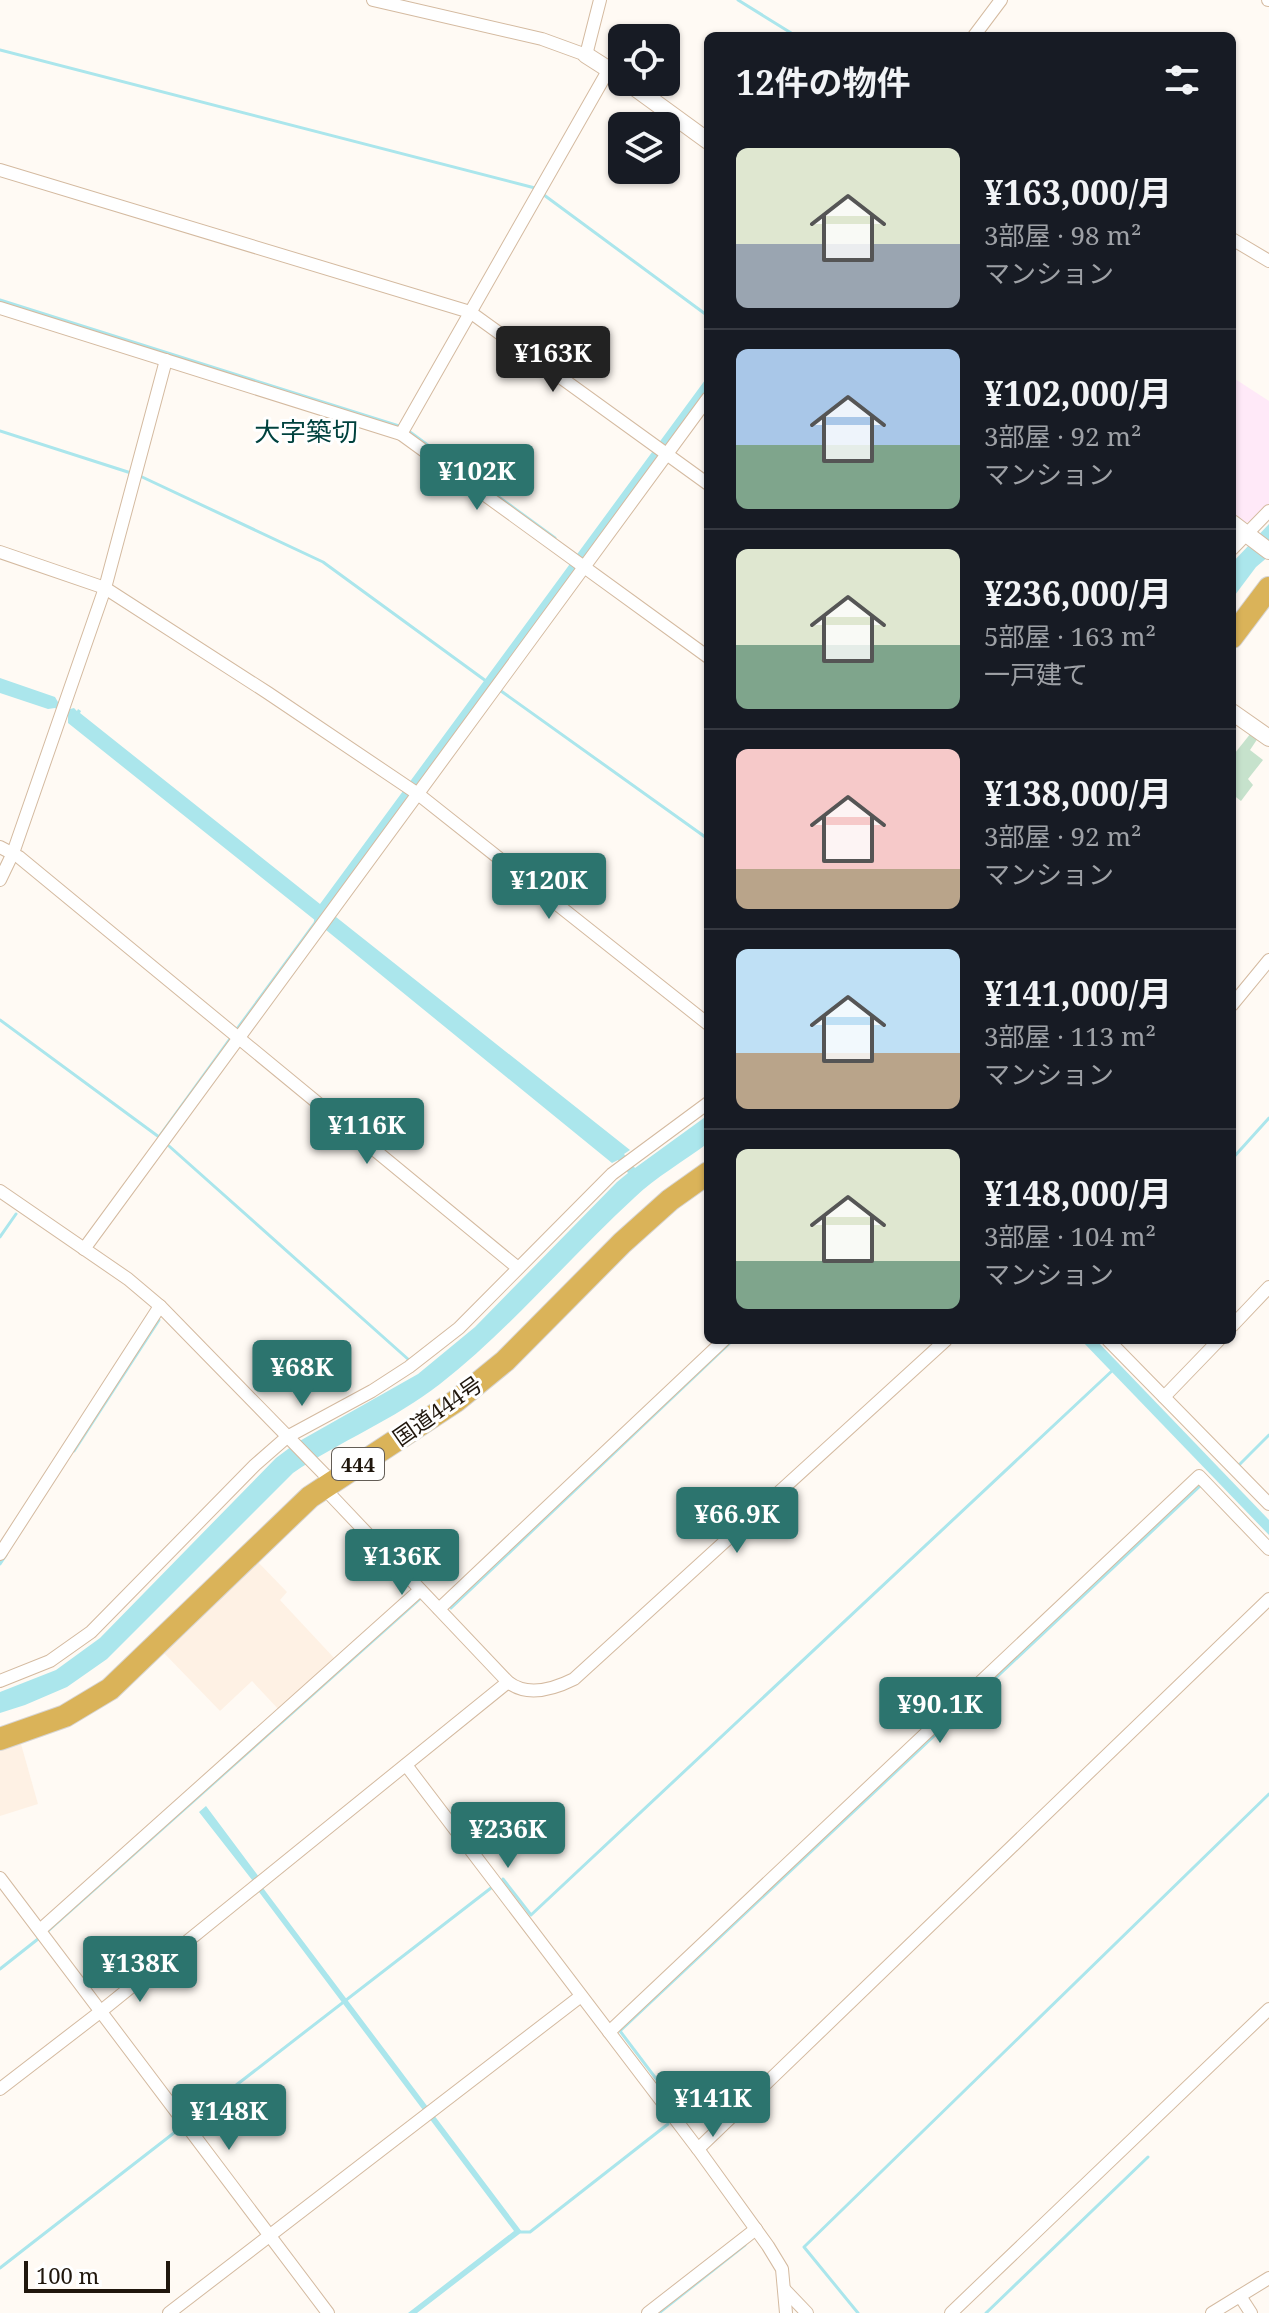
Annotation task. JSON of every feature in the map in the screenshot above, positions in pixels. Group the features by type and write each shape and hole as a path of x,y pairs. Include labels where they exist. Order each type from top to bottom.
{"highway":[{"path":"1236,632 1269,588"},
{"name":"国道444号","path":"0,1739 65,1716 110,1689 299,1507 324,1479 456,1401 492,1371 622,1243 670,1200 704,1176"}],"street":[{"path":"373,0 542,39 586,55 608,68"},
{"path":"586,55 600,0"},
{"path":"977,32 1001,0"},
{"path":"401,434 539,191 608,85"},
{"path":"646,96 704,138"},
{"path":"0,170 470,312 704,481"},
{"path":"1236,241 1269,261"},
{"path":"0,308 401,434 704,654"},
{"path":"0,880 13,853 105,588 166,360"},
{"path":"84,1249 326,919 412,790 662,450 704,403"},
{"path":"1236,546 1269,511"},
{"path":"1236,526 1269,551"},
{"path":"0,552 105,588 268,693 412,790 704,1021"},
{"path":"1236,715 1269,738"},
{"path":"0,847 13,853 518,1268"},
{"path":"1236,1000 1269,960"},
{"path":"0,1681 50,1661 91,1632 255,1465 288,1438 409,1367 459,1328 626,1163 704,1106"},
{"path":"0,1191 128,1279 160,1306 288,1438 420,1590 508,1682 523,1691 531,1692 574,1679 942,1344"},
{"path":"1236,1322 1269,1287"},
{"path":"0,1554 160,1306"},
{"path":"439,1609 720,1344"},
{"path":"1112,1344 1269,1504"},
{"path":"1164,1397 1215,1344"},
{"path":"609,2032 1199,1476 1269,1549"},
{"path":"40,1930 420,1590"},
{"path":"698,2149 1269,1599"},
{"path":"0,2089 100,2012 508,1682"},
{"path":"406,1765 756,2229 782,2269 786,2313"},
{"path":"0,1878 328,2313"},
{"path":"169,2313 581,1996"},
{"path":"951,2313 1269,2009"},
{"path":"648,2313 756,2229"},
{"path":"1212,2313 1269,2278"},
{"path":"784,2289 807,2313"},
{"path":"1240,2296 1251,2313"}],"shaded area":[{"path":"1236,380 1269,401 1269,508 1255,521 1241,523 1236,519"},
{"path":"256,1560 287,1592 280,1600 336,1660 280,1711 252,1681 220,1711 162,1651"},
{"path":"21,1744 38,1804 0,1816 0,1750"}],"green space":[{"path":"1251,733 1258,738 1250,750 1263,760 1248,779 1253,785 1241,801 1236,797 1236,752"}],"water":[{"path":"704,381 704,393 324,912 333,919 336,917 630,1150 624,1154 635,1168 704,1118 704,1146 643,1190 491,1340 440,1384 404,1409 293,1473 107,1659 67,1687 0,1713 0,1692 56,1670 100,1638 276,1458 296,1443 418,1374 475,1327 628,1173 618,1160 612,1163 326,930 328,926 318,919 316,921 68,723 68,716 55,708 48,709 0,693 0,678 55,697 70,709 81,711 320,904"},
{"path":"1269,524 1269,556 1256,567 1236,594 1236,559"},
{"path":"1085,1344 1100,1344 1269,1520 1269,1535"},
{"path":"206,1806 259,1877 261,1889 522,2232 417,2313 408,2313 514,2231 199,1812"}],"waterway":[{"path":"738,0 790,32"},
{"path":"0,50 535,188"},
{"path":"544,195 704,313"},
{"path":"0,300 399,426"},
{"path":"0,431 131,473"},
{"path":"410,432 555,538"},
{"path":"140,476 323,562 486,681"},
{"path":"501,691 704,836"},
{"path":"237,1029 316,919"},
{"path":"0,1020 159,1137 230,1039"},
{"path":"1236,1155 1269,1118"},
{"path":"169,1146 409,1360"},
{"path":"0,1237 16,1214"},
{"path":"74,1451 159,1320"},
{"path":"451,1608 729,1344"},
{"path":"503,1879 531,1915 1114,1369"},
{"path":"1238,1466 1269,1435"},
{"path":"682,2113 620,2031 1200,1486"},
{"path":"0,1564 6,1555"},
{"path":"48,1931 421,1598"},
{"path":"858,2313 804,2247 1269,1794"},
{"path":"191,2120 491,1888"},
{"path":"0,1969 38,1939"},
{"path":"521,2232 530,2232 668,2124"},
{"path":"0,2268 179,2129"},
{"path":"986,2313 1148,2157"},
{"path":"659,2313 745,2245"}],"district":[{"name":"大字築切","path":"306,431"}]}
